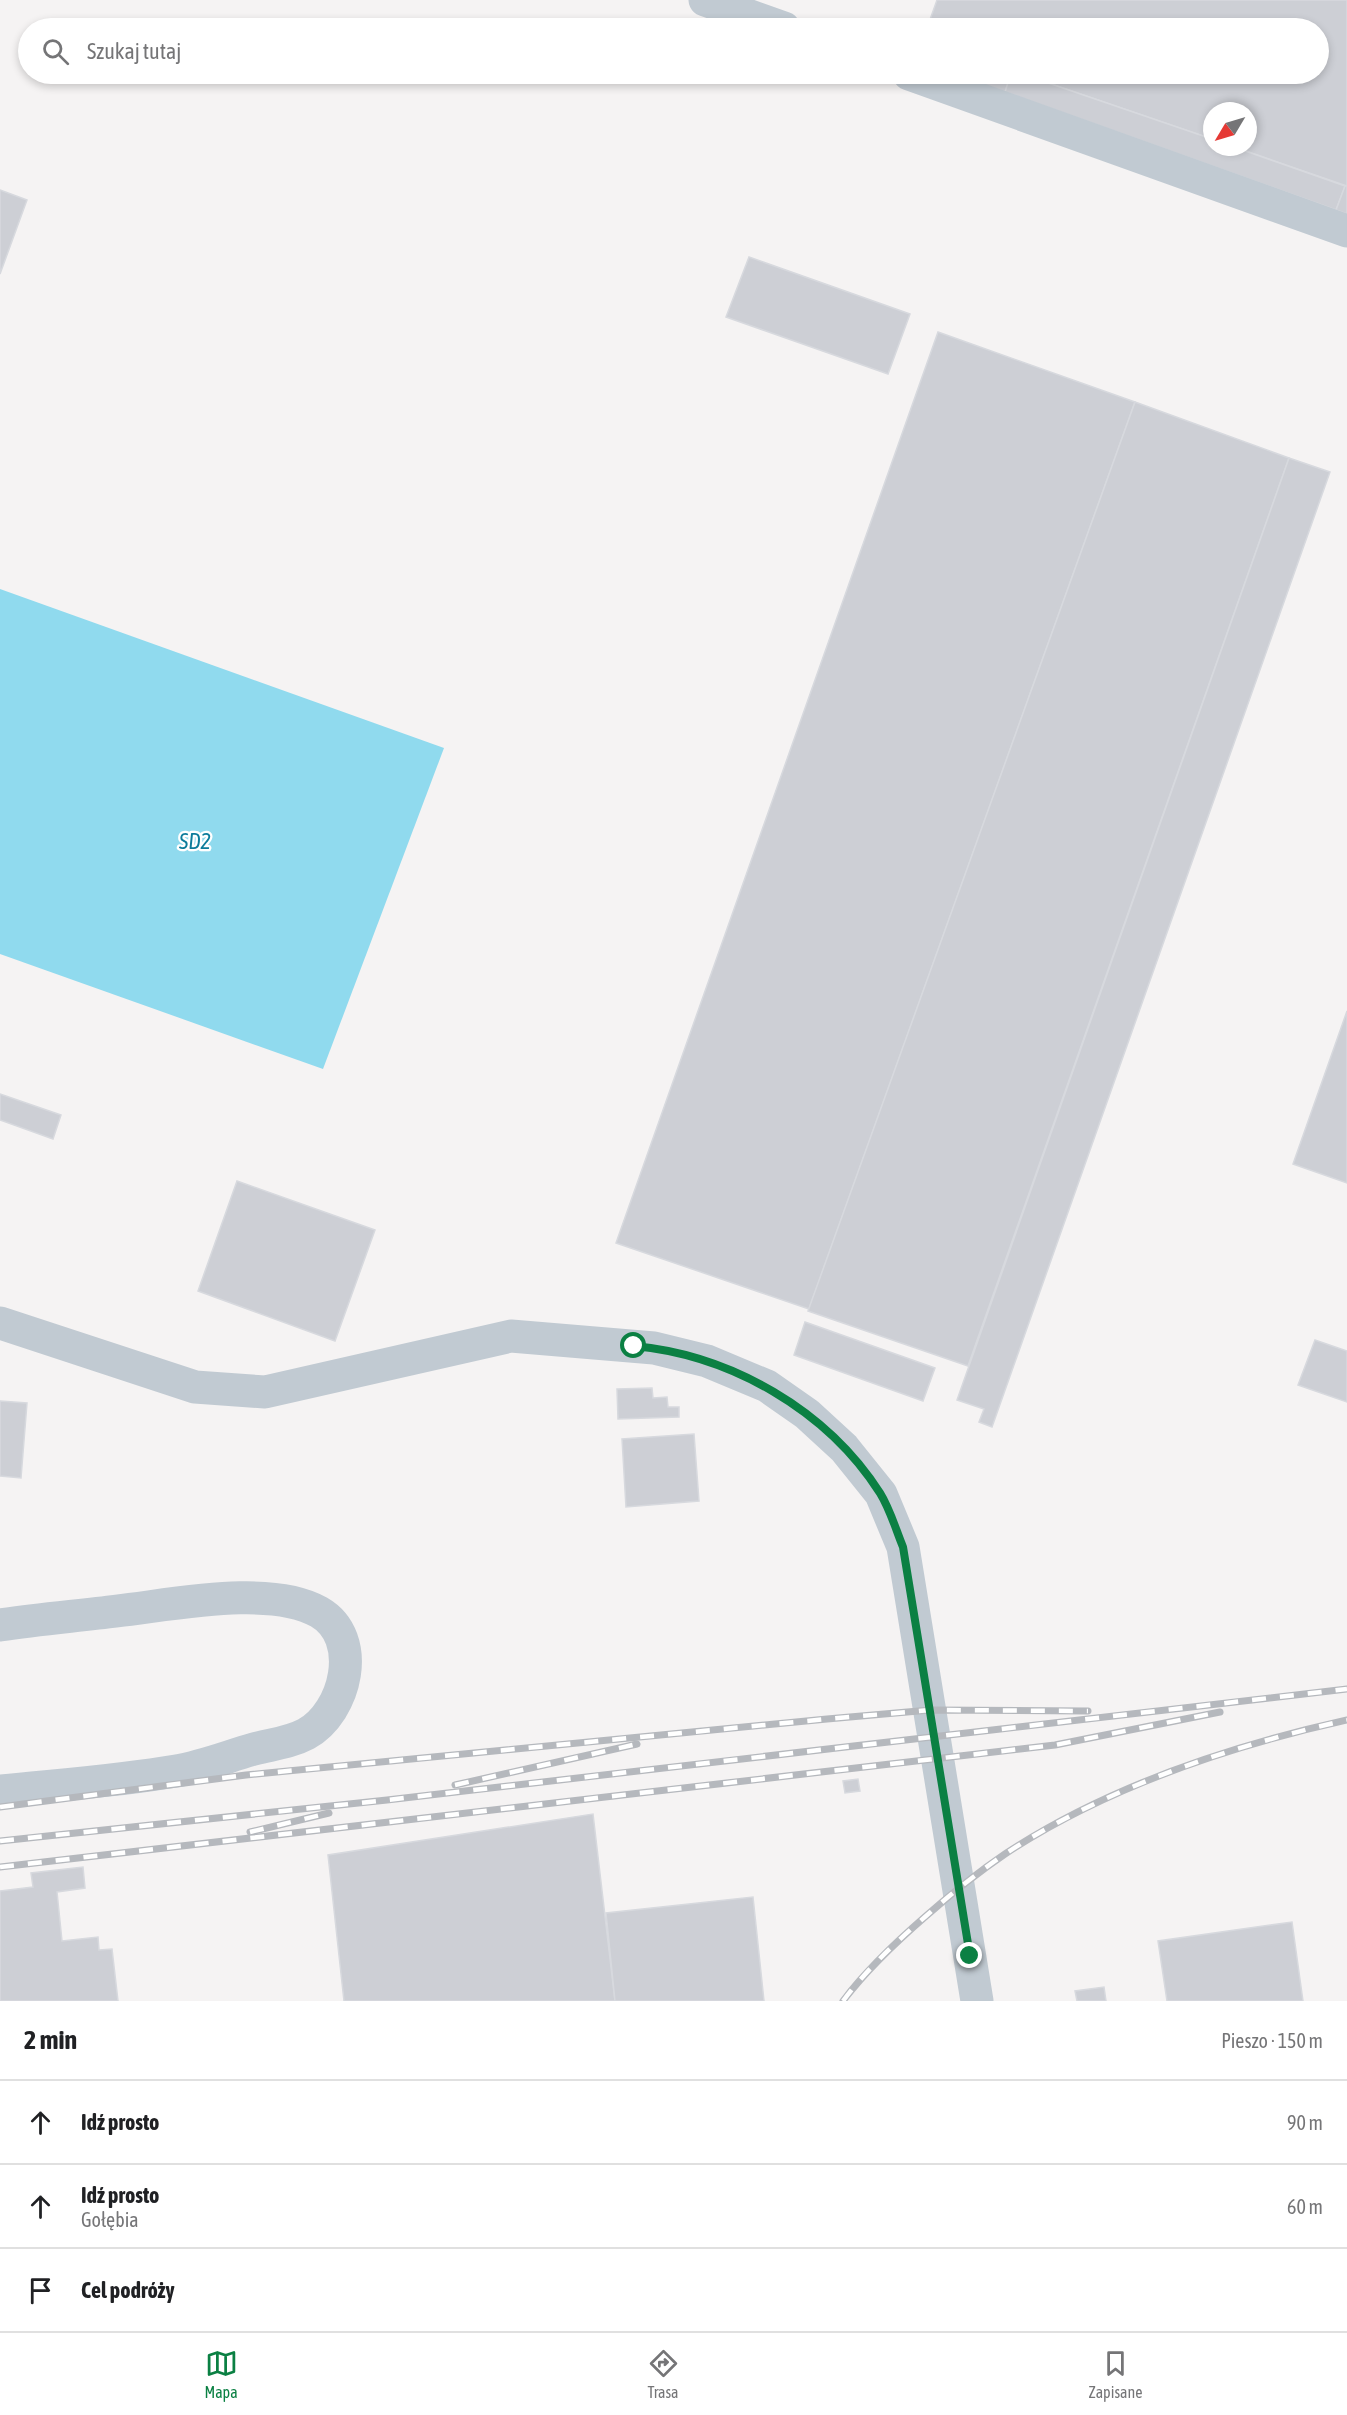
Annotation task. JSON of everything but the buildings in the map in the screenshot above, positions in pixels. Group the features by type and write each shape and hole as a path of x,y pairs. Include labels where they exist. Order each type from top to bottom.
{"street":[{"path":"705,0 756,18"},
{"path":"937,84 1347,231"},
{"path":"0,1323 195,1387 265,1392 510,1336 654,1348 707,1361 767,1386 807,1414 844,1448 881,1494 903,1547 977,2001"},
{"path":"0,1625 210,1600 255,1598 289,1602 319,1612 333,1625 342,1642 346,1663 342,1689 334,1708 323,1722 290,1742 268,1745 178,1771 0,1791"}],"water":[{"name":"SD2","path":"0,589 444,748 323,1069 0,954"}],"railway":[{"path":"0,1841 387,1800 1347,1689"},
{"path":"0,1807 246,1775 827,1719 930,1710 1088,1711"},
{"path":"0,1867 1055,1745 1220,1712"},
{"path":"843,2001 882,1956 935,1908 995,1861 1044,1830 1126,1789 1214,1756 1347,1720"},
{"path":"455,1785 637,1744"},
{"path":"250,1832 329,1813"}],"route":[{"path":"634,1346 654,1348 707,1361 767,1386 807,1414 844,1448 881,1494 903,1547 970,1956"}]}
